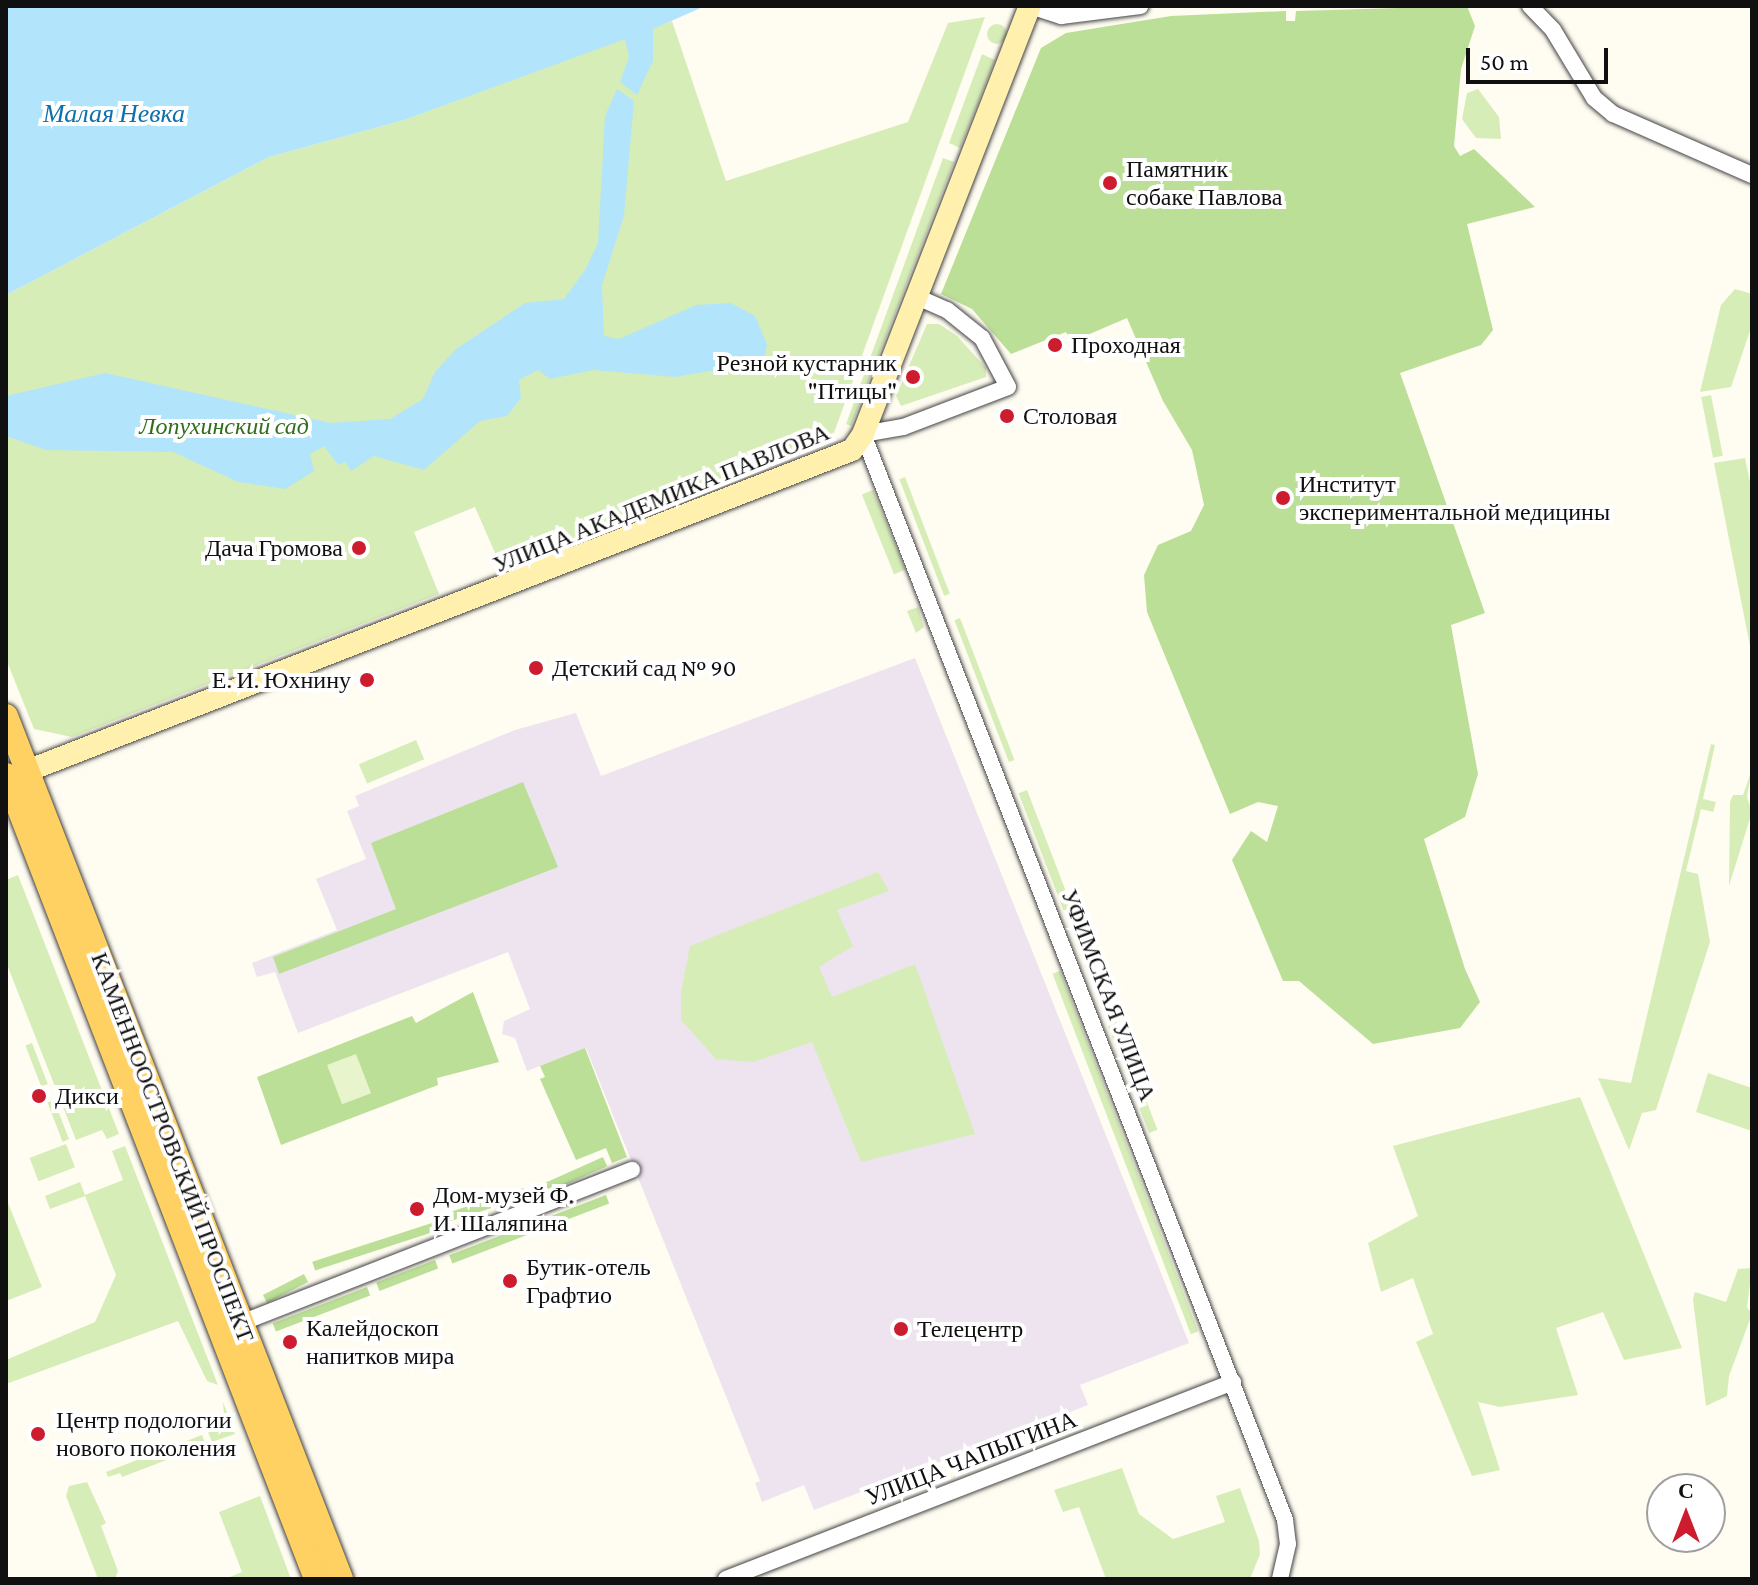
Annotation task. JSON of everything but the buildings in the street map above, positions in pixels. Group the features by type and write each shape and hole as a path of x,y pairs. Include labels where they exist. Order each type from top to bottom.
{"main road":[{"name":"КАМЕННООСТРОВСКИЙ ПРОСПЕКТ","path":"6,716 17,773 316,1579"},
{"name":"КАМЕННООСТРОВСКИЙ ПРОСПЕКТ","path":"17,773 241,1323 341,1579"}],"street":[{"name":"УЛИЦА АКАДЕМИКА ПАВЛОВА","path":"17,773 852,450 863,434 1030,6 1061,16 1140,6"},
{"path":"1530,6 1553,30 1594,98 1613,114 1752,175"},
{"path":"863,434 903,427 1008,387 982,338 947,310 915,296"},
{"name":"УФИМСКАЯ УЛИЦА","path":"863,434 1285,1520 1288,1544 1280,1579"},
{"path":"241,1323 632,1170"},
{"name":"УЛИЦА ЧАПЫГИНА","path":"726,1579 1233,1382"}],"shaded area":[{"path":"915,658 1189,1343 1080,1385 1088,1405 814,1510 804,1485 762,1502 755,1483 760,1481 586,1048 527,1071 515,1038 502,1034 504,1021 530,1009 508,952 298,1033 275,972 257,977 252,963 337,930 316,879 366,859 347,811 359,806 355,796 515,730 576,713 601,776"}],"green space":[{"name":"Институт экспериментальной медицины","path":"1467,6 1475,26 1461,69 1454,146 1460,156 1474,149 1535,207 1467,224 1493,330 1481,345 1400,373 1485,613 1451,625 1478,774 1465,817 1424,839 1465,969 1480,1002 1460,1028 1373,1044 1299,981 1283,981 1232,860 1251,831 1267,842 1278,806 1258,802 1230,814 1147,612 1144,575 1158,545 1191,531 1204,505 1192,450 1163,401 1127,318 1071,342 1066,332 1011,354 972,309 941,294 1041,48 1066,33 1171,16 1286,11 1286,21 1295,21 1296,11"},
{"name":"Лопухинский сад","path":"985,17 831,441 502,569 475,507 414,532 439,594 72,737 34,729 6,659 6,295 269,157 404,120 672,21 726,181 908,122 948,23"},
{"path":"997,24 1004,27 1007,34 1004,41 997,44 990,41 987,34 990,27"},
{"path":"982,54 995,60 960,148 949,143"},
{"path":"1478,89 1499,117 1501,139 1476,138 1462,119 1467,93"},
{"path":"943,158 954,162 851,426 846,424"},
{"path":"1735,289 1752,294 1752,325 1731,387 1700,392 1721,305"},
{"path":"927,324 939,324 957,336 986,368 986,377 901,406 896,396"},
{"path":"1711,395 1723,456 1713,458 1701,397"},
{"path":"1745,458 1752,491 1752,656 1714,463"},
{"path":"905,477 950,594 944,596 899,479"},
{"path":"873,490 905,570 894,574 862,494"},
{"path":"918,607 924,627 916,633 907,611"},
{"path":"960,618 1014,760 1009,762 954,620"},
{"path":"416,740 424,759 367,784 359,764"},
{"path":"1711,744 1715,745 1703,799 1716,802 1713,812 1701,809 1686,871 1698,874 1710,942 1656,1110 1642,1113 1629,1150 1598,1078 1631,1083"},
{"path":"1752,769 1747,797 1752,812 1729,886 1730,802 1733,795 1743,795"},
{"path":"523,782 558,867 279,974 273,957 396,909 371,843"},
{"path":"1027,790 1157,1130 1149,1133 1019,793"},
{"path":"878,872 889,891 837,910 853,946 819,967 832,997 915,964 975,1134 861,1162 812,1042 753,1062 716,1059 681,1020 681,992 690,946"},
{"path":"18,875 119,1134 107,1139 102,1130 76,1140 6,962 6,880"},
{"path":"1060,971 1198,1331 1191,1334 1053,974"},
{"path":"473,992 499,1062 437,1078 438,1085 281,1145 257,1077 412,1016 416,1023"},
{"path":"32,1043 48,1084 41,1087 25,1046"},
{"path":"585,1048 627,1157 612,1163 606,1148 576,1160 540,1079 545,1077 540,1066"},
{"path":"356,1054 371,1093 342,1104 327,1065"},
{"path":"1708,1073 1752,1088 1752,1131 1696,1112"},
{"path":"1580,1097 1682,1348 1624,1360 1603,1312 1556,1328 1578,1395 1500,1407 1478,1402 1500,1470 1472,1476 1416,1342 1433,1334 1413,1278 1381,1292 1368,1243 1418,1216 1393,1146"},
{"path":"54,1100 69,1139 63,1142 47,1103"},
{"path":"66,1144 75,1167 39,1181 30,1158"},
{"path":"125,1146 218,1385 207,1381 178,1321 6,1384 6,1360 95,1322 116,1275 85,1196 50,1209 45,1196 80,1182 85,1195 123,1180 112,1151"},
{"path":"603,1157 607,1166 538,1197 534,1188"},
{"path":"524,1188 527,1197 446,1223 443,1214"},
{"path":"606,1195 609,1203 452,1264 449,1255"},
{"path":"6,1198 42,1287 6,1301"},
{"path":"435,1222 438,1231 315,1270 312,1262"},
{"path":"435,1260 438,1268 379,1291 376,1283"},
{"path":"1752,1268 1747,1307 1752,1314 1729,1376 1727,1396 1706,1406 1693,1299 1695,1292 1726,1302 1738,1269"},
{"path":"304,1274 308,1282 267,1303 263,1295"},
{"path":"367,1287 370,1295 276,1332 273,1323"},
{"path":"223,1402 235,1434 212,1442 208,1432 225,1426"},
{"path":"202,1435 206,1445 122,1477 120,1473 108,1477 106,1472"},
{"path":"1122,1468 1139,1514 1173,1539 1225,1522 1216,1496 1240,1488 1259,1541 1260,1554 1250,1579 1106,1579 1079,1507 1063,1512 1054,1490"},
{"path":"87,1482 106,1523 101,1526 118,1571 115,1579 98,1579 66,1496 69,1486"},
{"path":"260,1496 291,1579 225,1579 242,1572 219,1512"}],"water":[{"name":"Малая Невка","path":"6,6 705,6 653,29 653,61 637,95 620,82 629,57 625,39 404,120 269,157 6,295"},
{"path":"617,89 634,101 624,216 602,285 604,336 619,339 696,305 731,303 755,316 767,344 764,362 675,377 593,370 550,379 538,370 519,380 521,398 507,416 480,421 424,470 374,456 351,471 345,462 338,465 324,446 310,454 314,471 285,489 238,482 173,452 46,450 6,436 6,396 105,373 331,423 390,419 423,399 435,372 456,349 525,303 564,299 585,270 598,243 605,116"}],"place":[{"name":"Памятник собаке Павлова","path":"1110,183"},
{"name":"Проходная","path":"1055,345"},
{"name":"Резной кустарник \"Птицы\"","path":"913,377"},
{"name":"Столовая","path":"1007,416"},
{"name":"Институт экспериментальной медицины","path":"1283,498"},
{"name":"Дача Громова","path":"359,548"},
{"name":"Детский сад № 90","path":"536,668"},
{"name":"Е. И. Юхнину","path":"367,680"},
{"name":"Дикси","path":"39,1096"},
{"name":"Дом-музей Ф. И. Шаляпина","path":"417,1209"},
{"name":"Бутик-отель Графтио","path":"510,1281"},
{"name":"Телецентр","path":"901,1329"},
{"name":"Калейдоскоп напитков мира","path":"290,1342"},
{"name":"Центр подологии нового поколения","path":"38,1434"}]}
